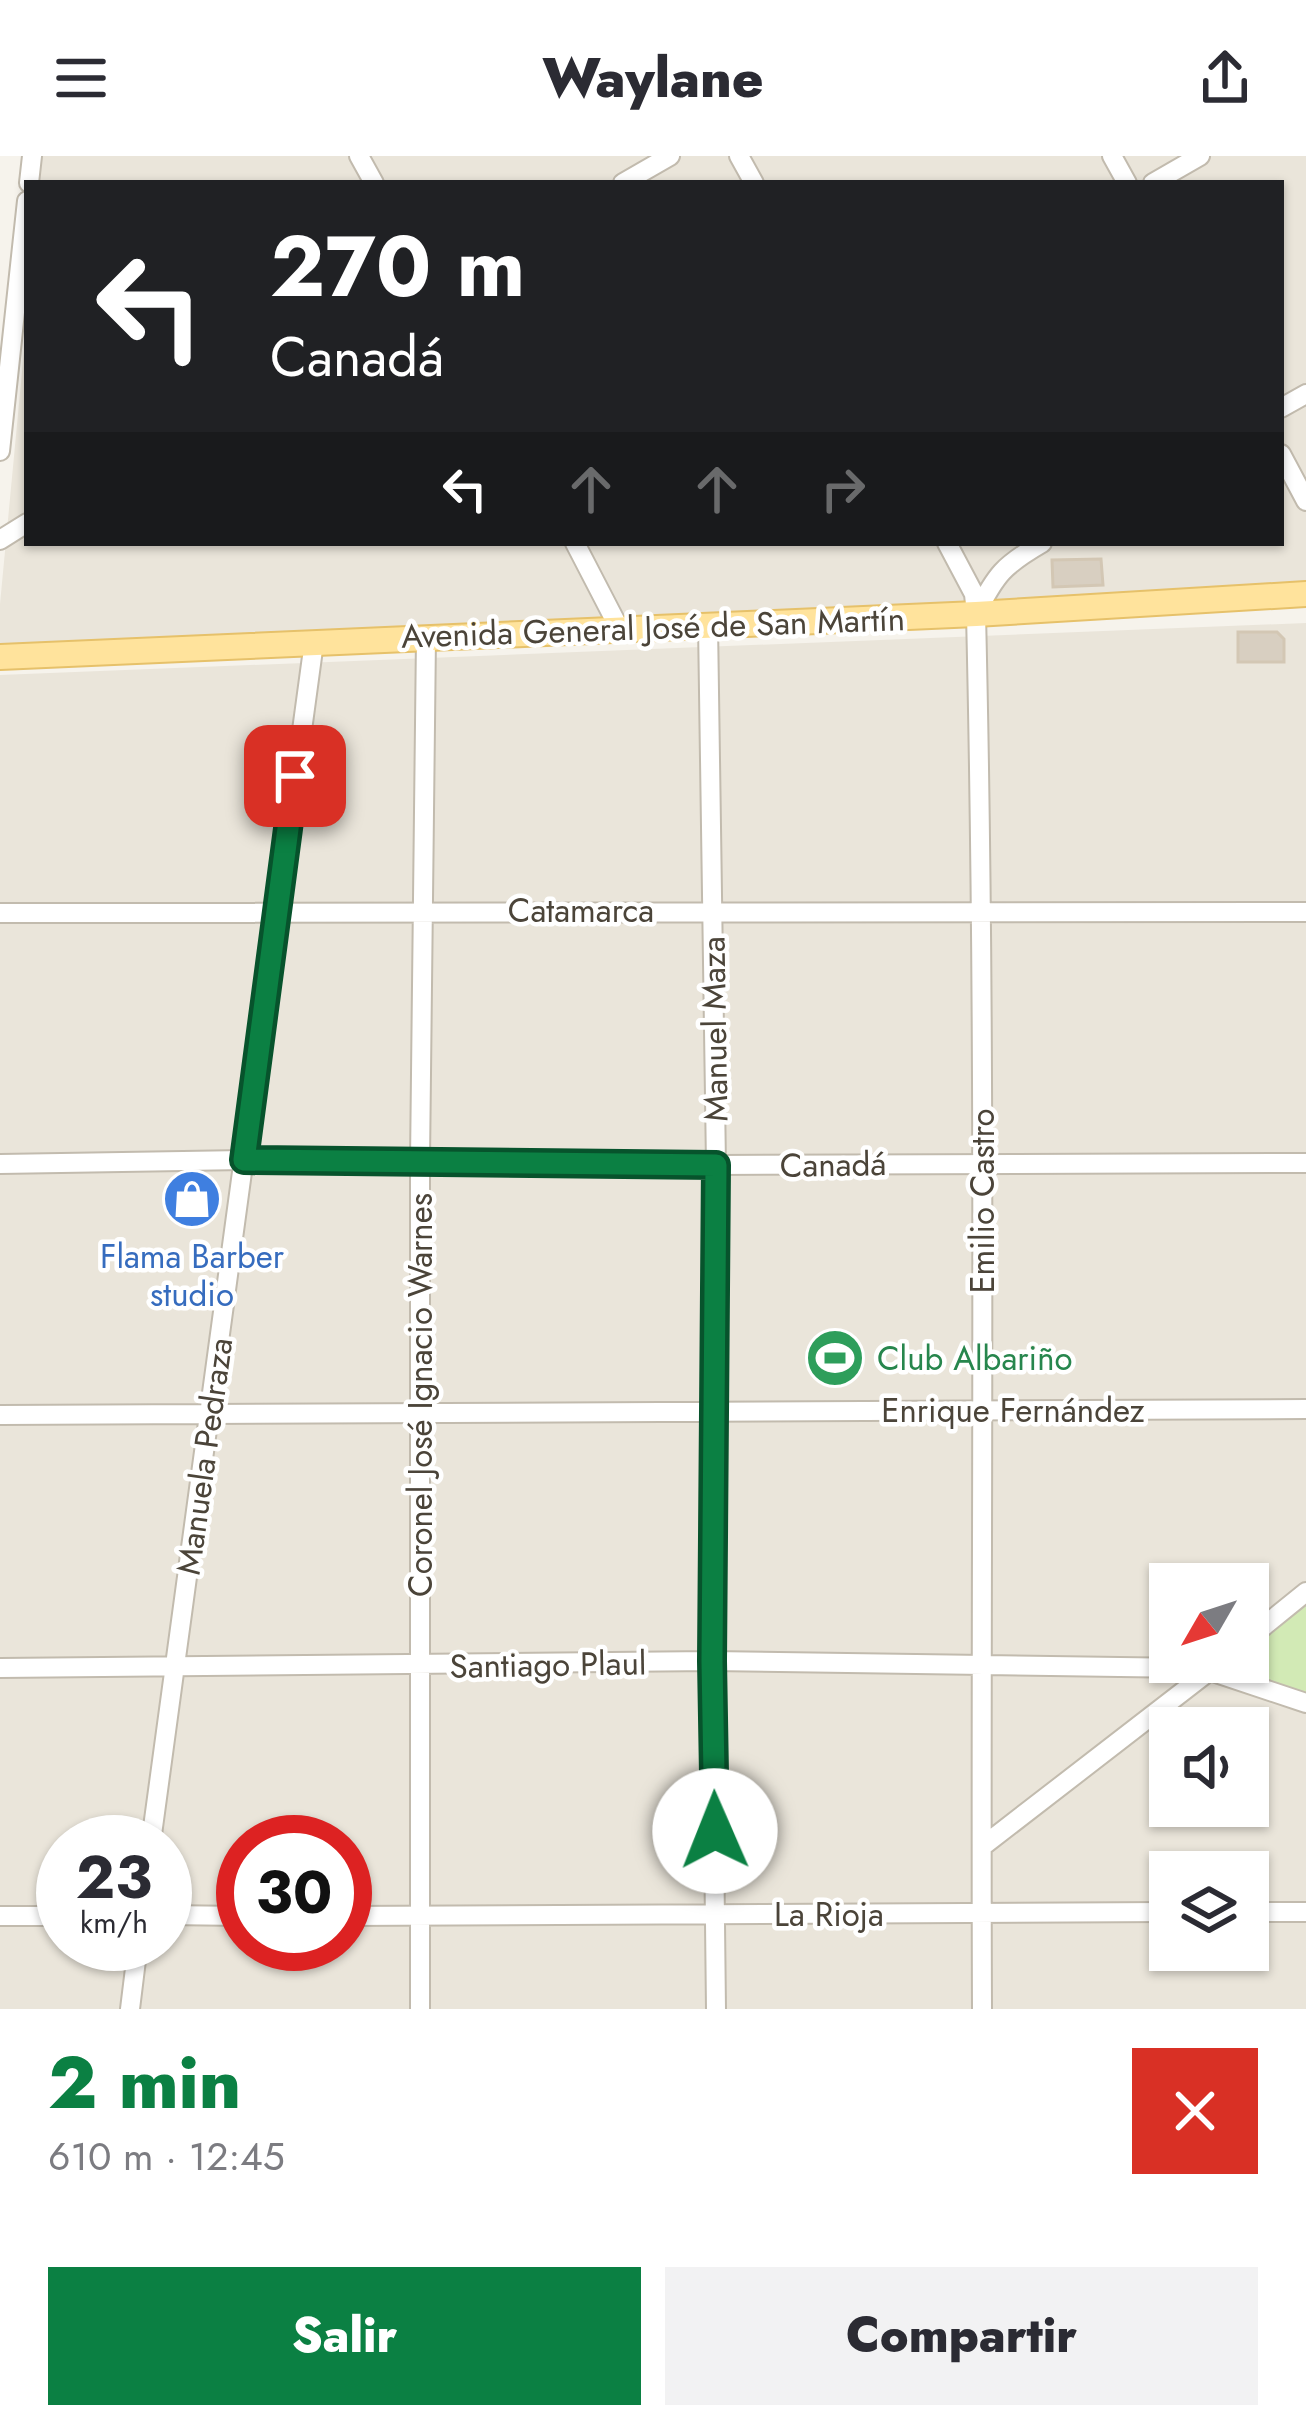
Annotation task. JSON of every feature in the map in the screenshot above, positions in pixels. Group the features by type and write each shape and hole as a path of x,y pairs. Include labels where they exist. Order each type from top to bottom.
{"main road":[{"name":"Avenida General José de San Martín","path":"0,657 976,614 1306,593"}],"street":[{"path":"628,180 670,156"},
{"path":"1162,180 1200,156"},
{"path":"0,451 10,262 24,212"},
{"path":"1284,460 1306,501"},
{"path":"577,546 619,628"},
{"name":"Emilio Castro","path":"949,546 974,595 976,614 983,913 982,2009"},
{"path":"976,614 995,575 1037,546"},
{"name":"Manuel Maza","path":"708,624 716,1165 712,1661 716,2009"},
{"name":"Coronel José Ignacio Warnes","path":"421,2009 418,1665 426,637"},
{"name":"Manuela Pedraza","path":"156,1815 314,642"},
{"name":"Catamarca","path":"0,913 1306,912"},
{"name":"Canadá","path":"0,1164 244,1160 716,1165 1306,1163"},
{"name":"Enrique Fernández","path":"0,1414 1306,1408"},
{"path":"1269,1622 1306,1592"},
{"name":"Santiago Plaul","path":"0,1667 712,1661 1149,1666"},
{"path":"983,1846 1193,1683"},
{"name":"Santiago Plaul","path":"1257,1683 1306,1703"},
{"name":"La Rioja","path":"372,1916 1149,1912"},
{"path":"1269,1912 1306,1912"},
{"path":"0,1916 36,1916"},
{"path":"130,2009 135,1971"}],"shaded area":[{"path":"42,156 1306,156 1306,585 0,652 0,604 24,351 24,546 1284,546 1284,180 40,180"},
{"path":"1306,623 1306,2009 0,2009 0,675"}],"green space":[{"path":"1306,1592 1306,1703 1246,1683 1269,1683 1269,1622"}],"building":[{"path":"1101,559 1103,585 1053,587 1052,560"},
{"path":"1238,632 1277,632 1284,639 1284,662 1238,662"}],"place":[{"name":"Flama Barber studio","path":"192,1199"},
{"name":"Club Albariño","path":"835,1358"}],"route":[{"path":"295,776 244,1160 716,1165 715,1831"}]}
